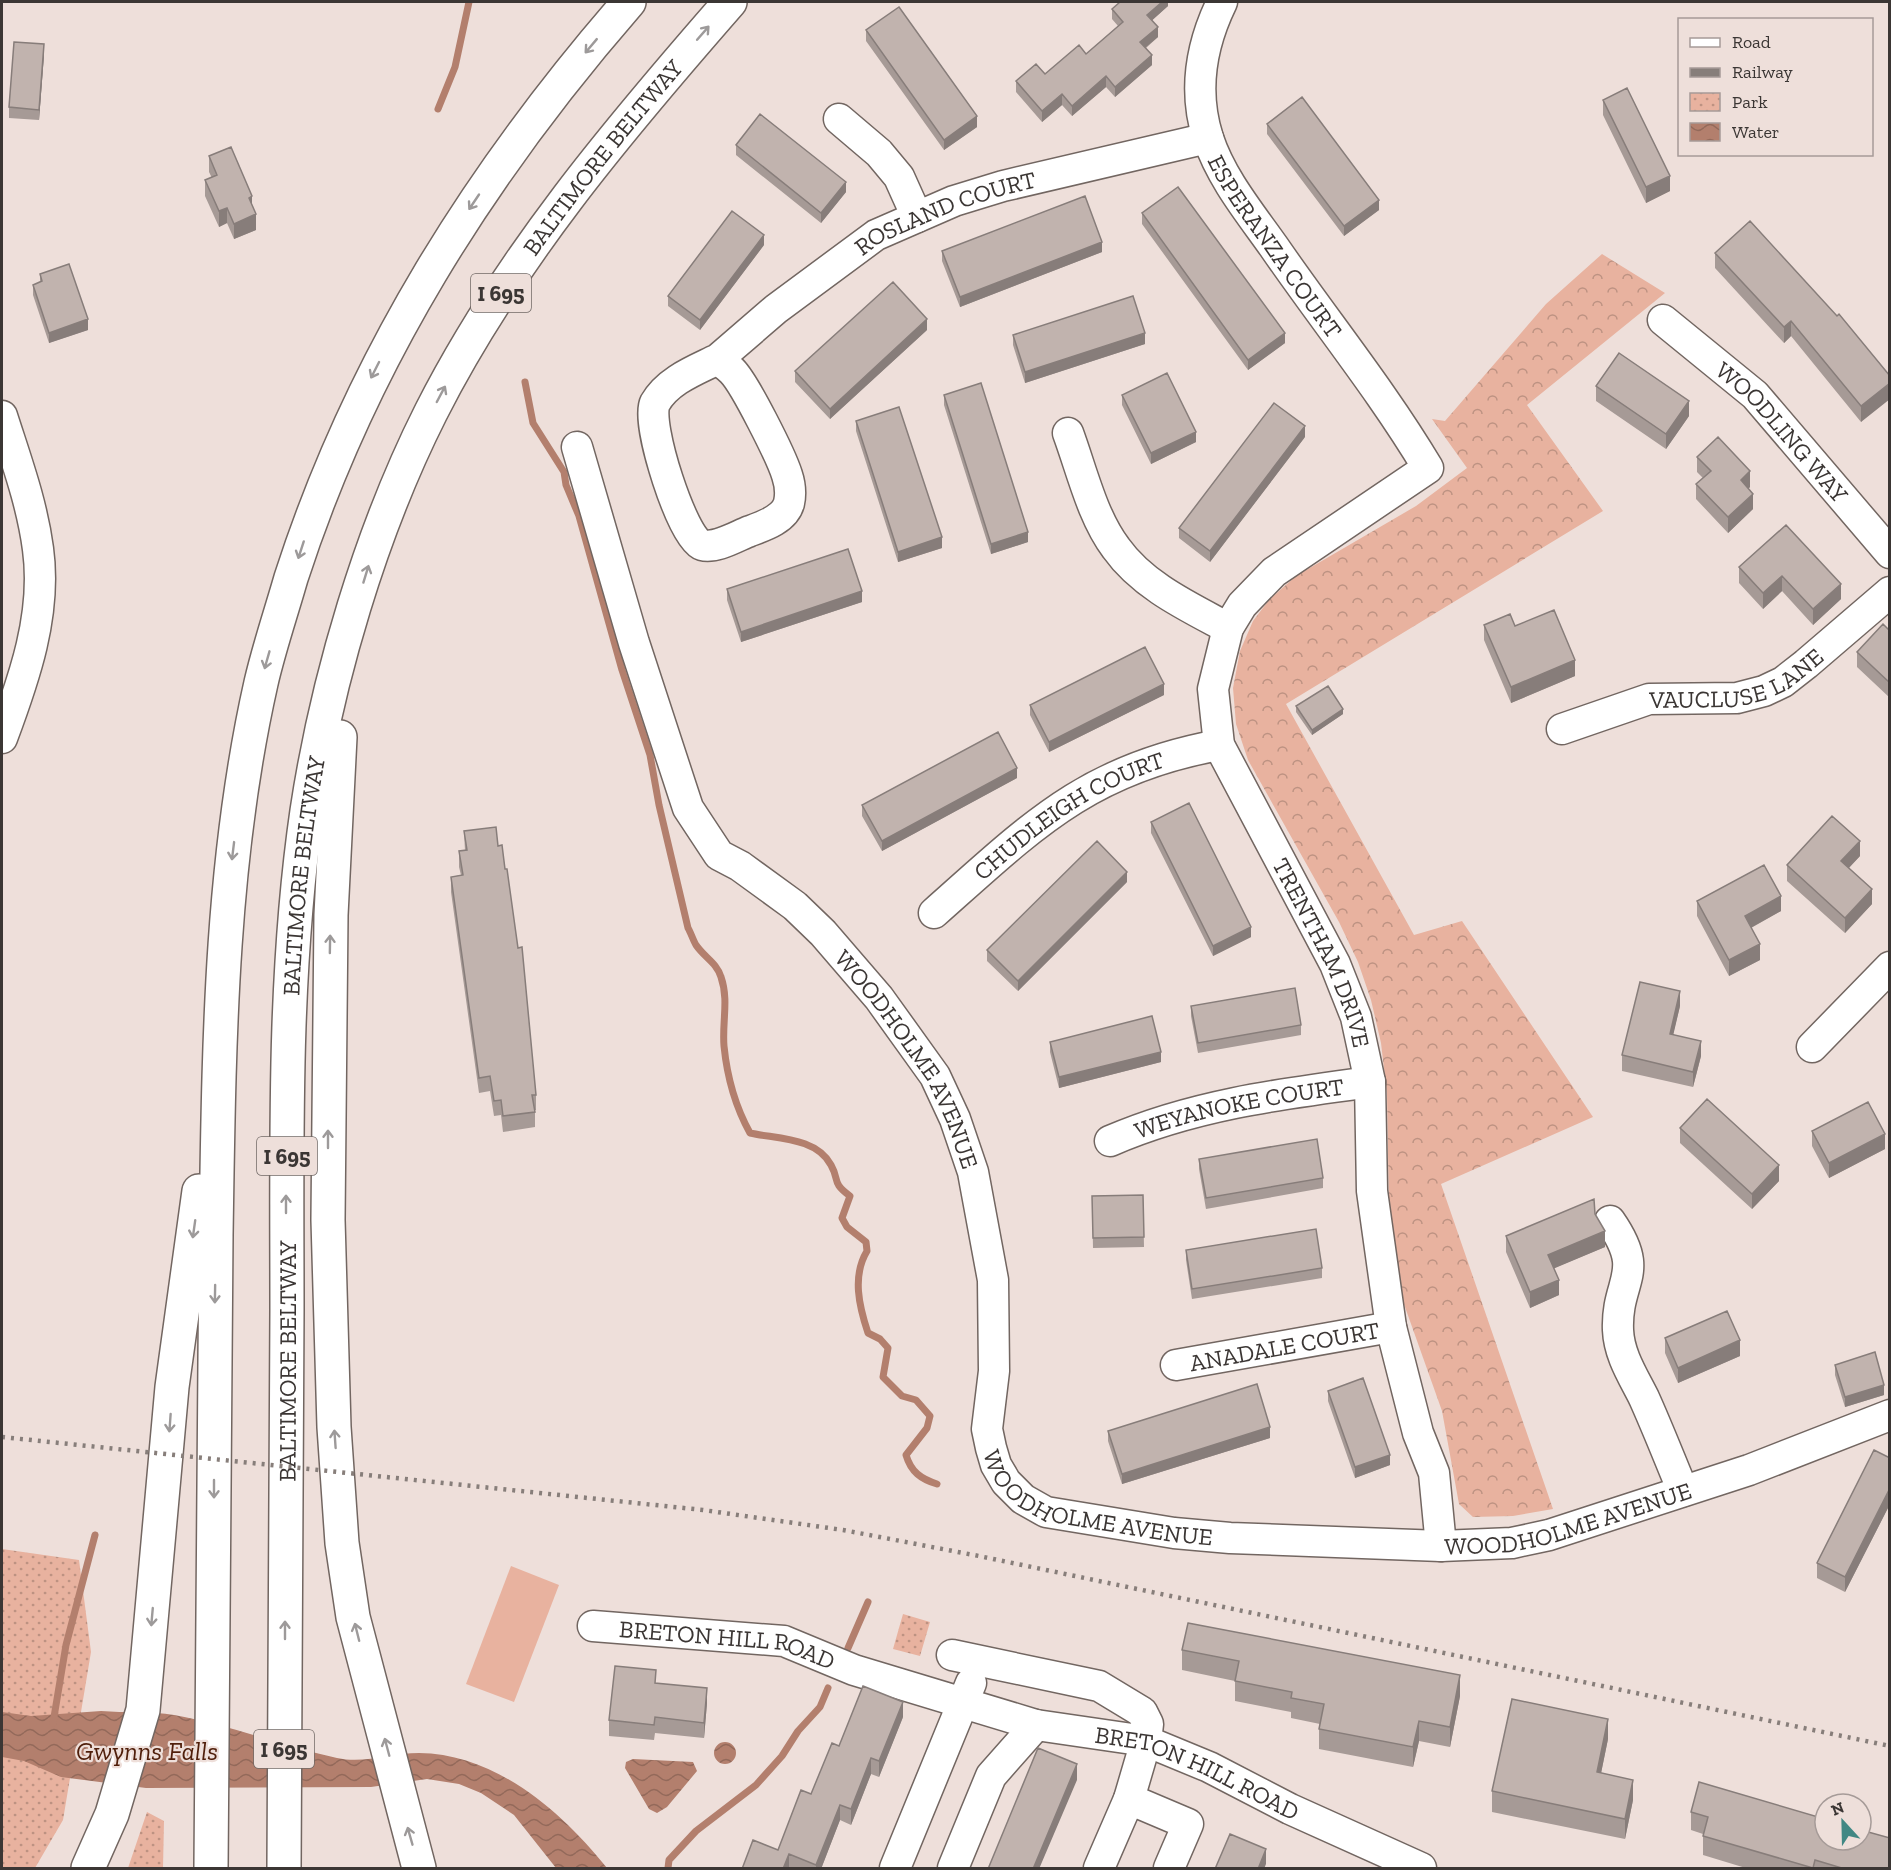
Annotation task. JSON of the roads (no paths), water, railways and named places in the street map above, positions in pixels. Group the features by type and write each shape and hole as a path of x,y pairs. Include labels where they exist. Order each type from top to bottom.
{"highway":[{"path":"211,1869 219,1047 226,909 240,795 261,680 311,518 367,387 413,298 473,203 530,121 629,2"},
{"name":"BALTIMORE BELTWAY","path":"284,1869 288,1053 295,925 308,809 330,701 379,533 430,416 469,342 584,176 640,104 730,2"},
{"path":"349,630 336,797 331,915 328,1220 334,1427 342,1543 353,1617 420,1869"},
{"path":"88,1869 112,1814 129,1764 143,1710 172,1387 219,1047"}],"street":[{"name":"ESPERANZA COURT","path":"1222,2 1213,21 1201,66 1202,111 1208,138 1221,170 1402,425 1428,468"},
{"path":"839,119 879,153 899,177 917,217"},
{"name":"ROSLAND COURT","path":"717,359 733,372 784,468 790,489 789,504 775,520 728,540 701,545 693,539 684,522 654,436 651,414 655,403 675,381 717,359 776,309 876,235 917,217 1003,186 1208,138"},
{"name":"WOODLING WAY","path":"1664,320 1755,395 1890,553"},
{"path":"2,416 33,521 38,552 39,584 37,618 30,652 2,738"},
{"path":"1068,433 1095,505 1116,548 1146,578 1172,598 1228,628"},
{"name":"WOODHOLME AVENUE","path":"577,447 673,769 688,808 719,855 740,866 795,906 823,933 907,1036 934,1076 955,1119 973,1172 993,1280 994,1371 987,1430 990,1448 996,1465 1006,1482 1023,1499 1046,1512 1174,1533 1230,1538 1441,1546 1512,1543 1549,1535 1749,1470 1890,1415"},
{"name":"TRENTHAM DRIVE","path":"1428,468 1274,572 1242,605 1228,628 1213,689 1219,745 1335,964 1356,1017 1370,1082 1372,1191 1391,1327 1418,1433 1434,1473 1441,1546"},
{"name":"VAUCLUSE LANE","path":"1562,729 1649,699 1737,698 1764,691 1783,682 1806,664 1890,592"},
{"name":"CHUDLEIGH COURT","path":"934,914 1029,828 1078,794 1146,762 1181,752 1219,745"},
{"path":"1812,1047 1890,967"},
{"name":"WEYANOKE COURT","path":"1110,1140 1148,1124 1203,1108 1370,1082"},
{"path":"1610,1221 1622,1239 1629,1256 1629,1272 1619,1314 1621,1348 1683,1491"},
{"name":"ANADALE COURT","path":"1176,1365 1391,1327"},
{"name":"BRETON HILL ROAD","path":"593,1626 784,1641 854,1670 1036,1725 1146,1741 1209,1767 1290,1809 1421,1869"},
{"path":"952,1655 1098,1686 1142,1712 1148,1724 1146,1741 1129,1799 1099,1869"},
{"path":"895,1869 980,1661"},
{"path":"953,1869 991,1776 1036,1725"},
{"path":"1129,1799 1188,1824 1169,1869"}],"water":[{"name":"Gwynns Falls","path":"101,1711 174,1715 347,1760 419,1753 447,1756 474,1763 500,1775 548,1807 569,1826 607,1868 556,1868 514,1815 481,1793 459,1784 427,1779 371,1787 146,1788 61,1777 24,1761 2,1757 2,1712 31,1716"},
{"path":"725,1742 733,1745 736,1753 733,1761 725,1764 717,1761 714,1753 717,1745"},
{"path":"633,1759 693,1762 697,1771 667,1807 657,1813 649,1809 625,1768 626,1762"}],"waterway":[{"path":"438,109 455,67 469,2"},
{"path":"525,382 533,423 564,472 566,485 579,516 622,670 650,755 659,805 688,928 696,945 717,968 721,977 725,1003 724,1046 736,1102 750,1133 795,1141 816,1149 831,1165 838,1184 850,1196 842,1218 847,1227 866,1242 867,1251 862,1261 858,1291 868,1333 880,1339 888,1348 883,1377 902,1396 916,1400 930,1416 927,1428 906,1455 917,1474 937,1484"},
{"path":"53,1723 66,1645 95,1535"},
{"path":"848,1648 868,1602"},
{"path":"668,1868 669,1860 696,1831 756,1785 782,1756 798,1731 820,1707 828,1688"}],"railway":[{"path":"2,1437 703,1510 843,1530 979,1556 1890,1746"}]}
